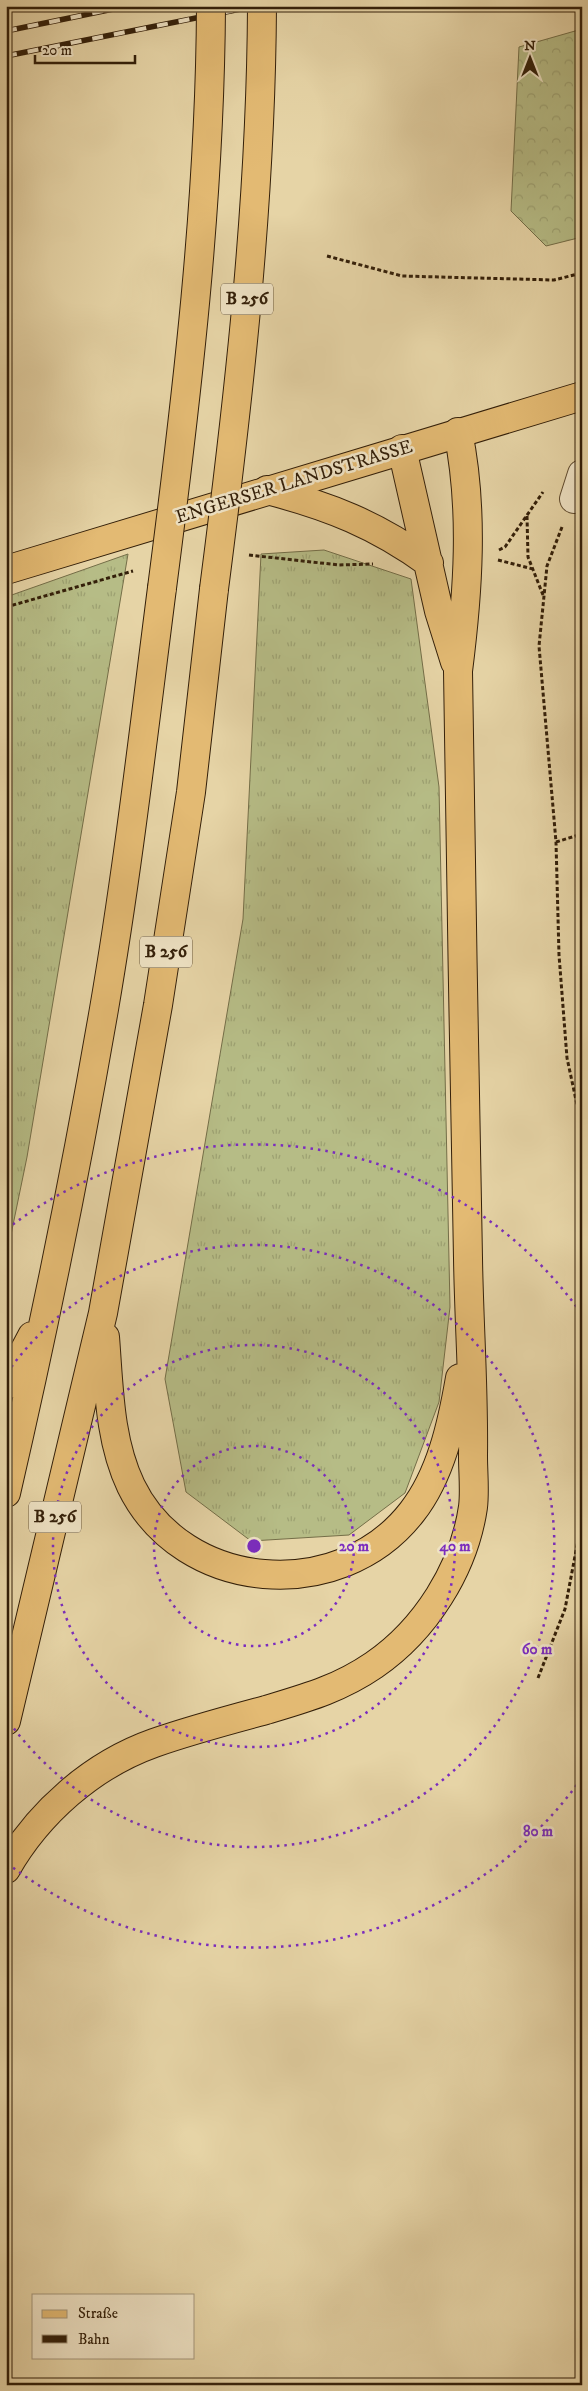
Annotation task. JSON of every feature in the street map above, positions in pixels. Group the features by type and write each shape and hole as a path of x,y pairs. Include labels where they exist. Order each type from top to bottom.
{"main road":[{"name":"B 256","path":"6,1493 48,1306 104,1008 137,781 186,405 201,231 211,6"},
{"name":"B 256","path":"6,1721 103,1313 158,1005 191,792 214,589 238,403 254,216 262,6"},
{"name":"ENGERSER LANDSTRASSE","path":"6,570 582,396"},
{"path":"6,1869 33,1830 58,1803 86,1779 118,1759 151,1744 309,1698 344,1684 376,1664 405,1639 430,1610 449,1578 464,1543 473,1507 474,1431 468,1292 458,671 466,608 476,559 458,432"},
{"path":"402,449 440,611 458,671"},
{"path":"267,490 332,509 360,520 387,534 429,563"},
{"path":"103,1313 112,1418 119,1456 132,1487 150,1514 174,1538 201,1556 232,1569 264,1575 298,1575 331,1568 361,1555 388,1536 412,1513 430,1485 453,1416 460,1374 468,1292"},
{"path":"6,1385 48,1306"}],"path":[{"path":"327,256 402,276 554,280 582,273"},
{"path":"576,444 582,436"},
{"path":"476,559 505,547 549,484"},
{"path":"578,486 547,566 539,646 556,842 559,955 567,1058 582,1128"},
{"path":"527,516 528,558 544,597"},
{"path":"476,559 533,569"},
{"path":"556,842 582,834"},
{"path":"538,1678 565,1610 582,1519"}],"green space":[{"path":"582,29 582,237 546,246 511,211 519,47"},
{"path":"324,550 411,579 439,787 450,1307 439,1402 405,1493 349,1535 251,1541 186,1492 165,1379 243,919 261,554"},
{"path":"128,554 27,1157 6,1259 6,597"}],"railway":[{"path":"6,9 21,6"},
{"path":"6,31 128,6"},
{"path":"6,56 256,6"}]}
